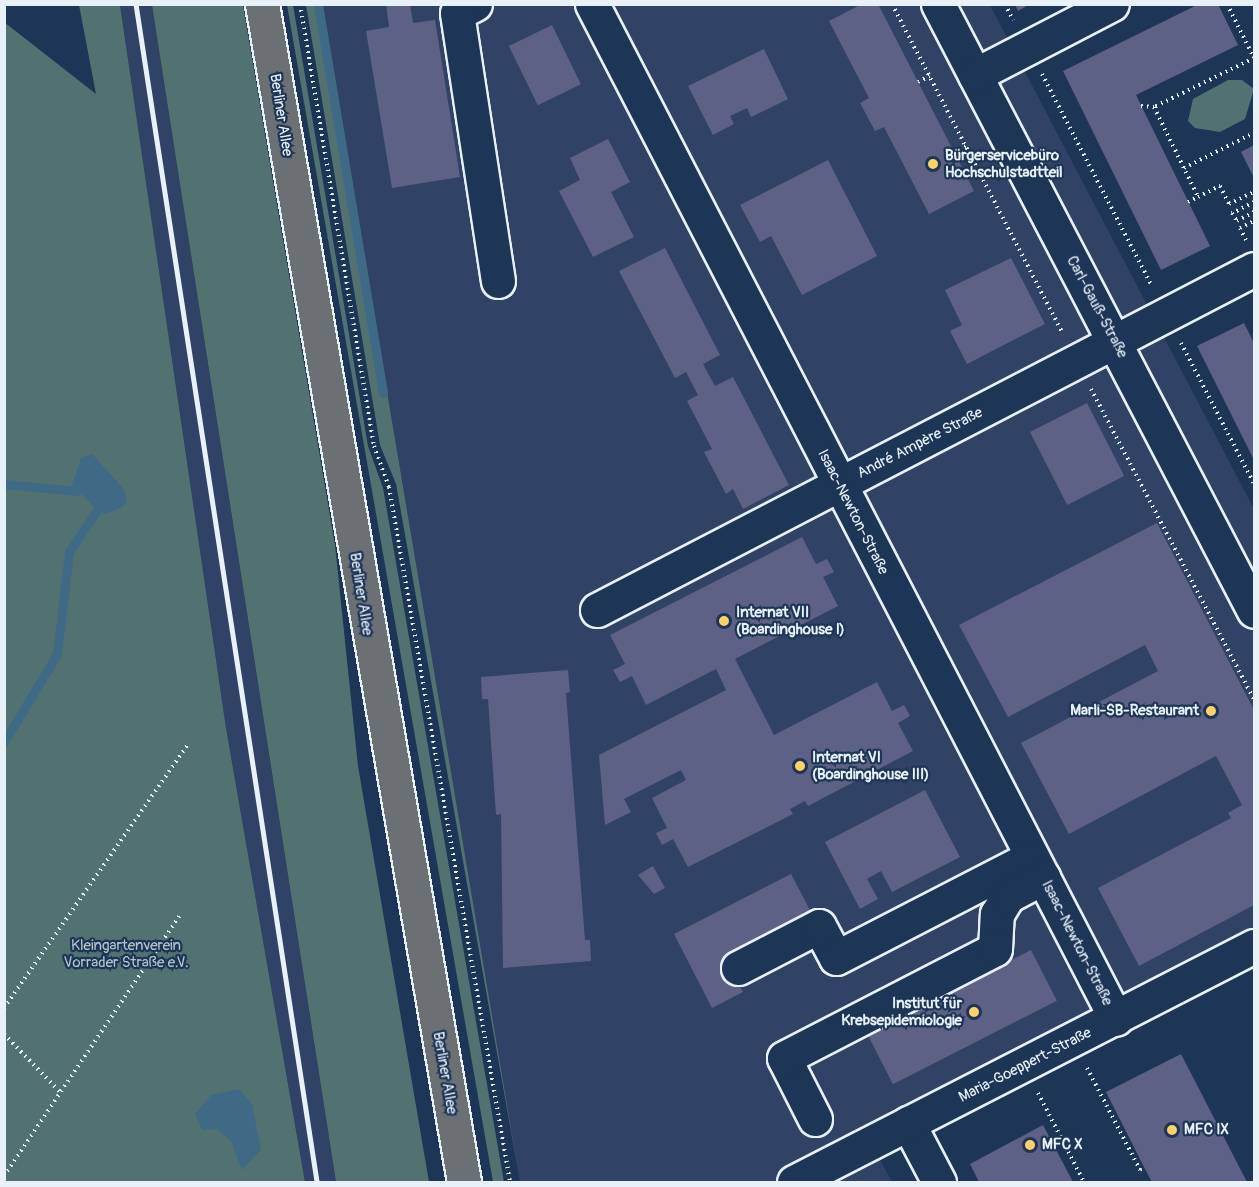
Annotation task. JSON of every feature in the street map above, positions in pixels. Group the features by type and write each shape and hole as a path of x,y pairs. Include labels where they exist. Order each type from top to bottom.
{"main road":[{"name":"Berliner Allee","path":"262,4 464,1182"}],"street":[{"path":"475,4 457,13 498,281"},
{"name":"Isaac-Newton-Straße","path":"591,4 1116,1019"},
{"name":"Carl-Gauß-Straße","path":"938,4 1253,607"},
{"path":"975,75 1112,4"},
{"name":"André Ampère Straße","path":"597,610 1254,269"},
{"path":"738,968 819,926 836,958 1038,867"},
{"path":"815,1119 784,1059 995,949 997,914 1008,896 1038,867"},
{"name":"Maria-Goeppert-Straße","path":"794,1182 1116,1019 1254,946"},
{"path":"908,1123 939,1182"}],"path":[{"path":"300,4 374,446 389,487 510,1182"},
{"path":"892,4 1254,700"},
{"path":"1005,4 1254,484"},
{"path":"1141,106 1154,107 1254,57 1227,4"},
{"path":"918,82 930,76"},
{"path":"1154,107 1198,197"},
{"path":"1184,168 1254,133"},
{"path":"954,153 966,146"},
{"path":"1188,202 1220,186 1229,204 1254,192"},
{"path":"1254,201 1232,213 1237,221 1254,212"},
{"path":"4,1008 187,746"},
{"path":"4,1176 180,915"},
{"path":"4,1034 61,1093"},
{"path":"1086,1068 1140,1170 1144,1167"},
{"path":"1038,1092 1084,1182"}],"shaded area":[{"path":"120,5 152,5 336,1182 305,1182 226,728"},
{"path":"322,5 990,5 1254,509 1254,932 864,1130 892,1182 520,1182"},
{"path":"92,454 124,489 127,502 121,508 105,514 97,510 72,485 81,458"},
{"path":"239,1089 252,1104 261,1150 242,1170 231,1141 217,1129 202,1130 195,1114 211,1095"}],"green space":[{"name":"Kleingartenverein Vorrader Straße e.V.","path":"79,5 120,5 226,728 305,1182 5,1182 4,22 96,94"},
{"path":"152,5 243,5 335,545 358,766 429,1182 336,1182"},
{"path":"287,5 293,5 368,446 383,488 504,1182 493,1182"},
{"path":"306,5 322,5 520,1182 396,484 380,445"},
{"path":"1228,80 1242,80 1254,89 1245,119 1220,132 1195,128 1188,121 1193,99"}],"building":[{"path":"386,4 410,4 413,23 435,20 460,177 392,188 366,31 389,27"},
{"path":"862,4 878,4 974,191 929,214 884,127 875,131 860,103 869,98 829,21"},
{"path":"1015,4 1030,4 1018,11"},
{"path":"1199,4 1218,4 1238,45 1136,95 1210,246 1161,270 1063,71"},
{"path":"552,25 581,84 538,105 509,46"},
{"path":"764,49 788,99 751,117 747,108 730,116 734,124 713,135 688,86"},
{"path":"608,139 630,182 611,192 634,237 593,257 559,191 580,180 570,158"},
{"path":"1254,145 1254,178 1241,152"},
{"path":"828,160 877,256 802,295 771,236 760,242 740,205"},
{"path":"665,248 720,355 703,364 715,386 733,377 789,485 743,509 733,489 726,494 704,452 712,449 687,401 698,395 686,372 675,378 619,271"},
{"path":"1011,258 1045,324 967,364 950,331 962,325 945,290"},
{"path":"1244,323 1254,343 1254,460 1197,346"},
{"path":"1087,403 1124,476 1067,505 1030,432"},
{"path":"1157,523 1254,710 1254,905 1139,966 1098,888 1231,818 1228,813 1242,805 1216,756 1069,834 1021,743 1158,671 1145,645 1008,717 959,625"},
{"path":"802,537 816,564 827,559 834,572 823,577 838,606 735,659 774,735 877,682 892,711 904,705 910,716 898,723 913,751 808,806 805,801 790,809 793,814 688,867 673,839 662,845 656,833 667,828 652,798 686,780 681,770 624,799 631,812 605,825 599,755 726,690 716,669 646,705 632,676 620,682 613,670 625,664 610,635"},
{"path":"568,670 570,692 566,693 585,940 590,940 591,961 503,968 501,814 496,815 488,699 482,699 481,677"},
{"path":"925,790 960,857 892,892 881,871 867,879 878,899 860,909 825,842"},
{"path":"653,866 665,888 654,894 638,875"},
{"path":"791,874 811,912 724,957 743,992 712,1008 674,934"},
{"name":"Institut für Krebsepidemiologie","path":"1031,950 1057,1001 893,1084 867,1034"},
{"name":"MFC IX","path":"1181,1054 1247,1182 1152,1182 1144,1167 1106,1092"},
{"name":"MFC X","path":"1043,1125 1073,1182 979,1182 970,1164"}],"waterway":[{"path":"318,4 383,393"},
{"path":"4,484 77,491"},
{"path":"4,742 57,654 69,552 97,510"}],"railway":[{"path":"136,4 317,1182"}],"place":[{"name":"Bürgerservicebüro Hochschulstadtteil","path":"933,164"},
{"name":"Internat VII (Boardinghouse I)","path":"724,621"},
{"name":"Marli-SB-Restaurant","path":"1211,711"},
{"name":"Internat VI (Boardinghouse III)","path":"800,766"},
{"name":"Institut für Krebsepidemiologie","path":"974,1012"},
{"name":"MFC IX","path":"1172,1130"},
{"name":"MFC X","path":"1030,1145"}]}
